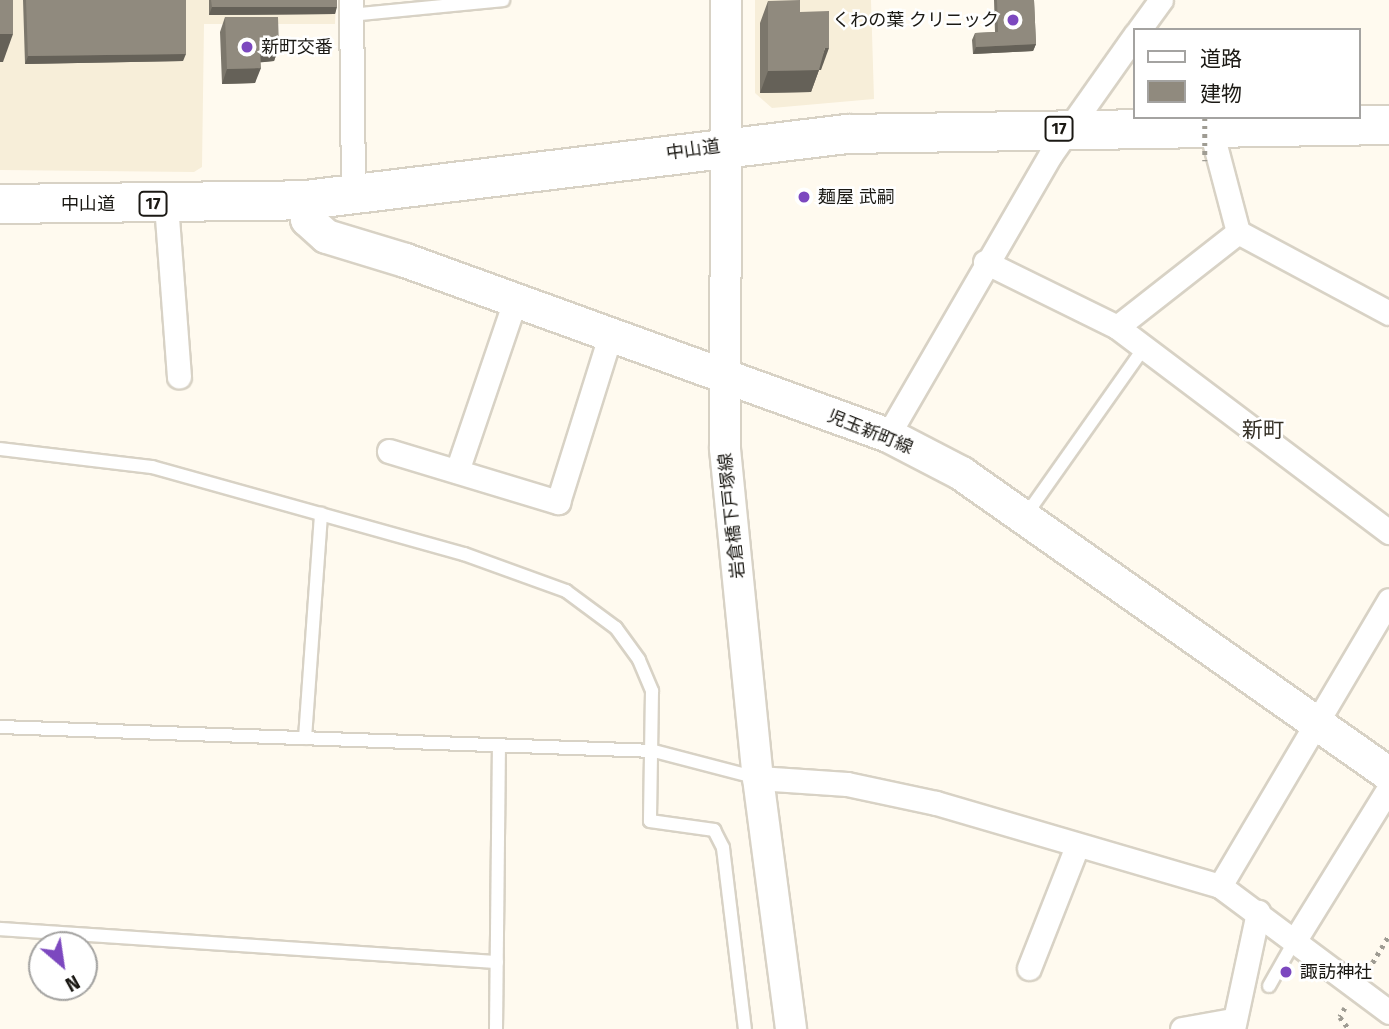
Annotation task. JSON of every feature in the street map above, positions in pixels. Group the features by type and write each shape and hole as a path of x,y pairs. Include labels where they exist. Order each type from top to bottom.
{"highway":[{"name":"中山道","path":"0,204 166,204 306,200 729,146 906,131 1068,129 1207,135 1389,125"}],"main road":[{"name":"児玉新町線","path":"306,200 307,219 326,236 405,260 888,435 961,473 1026,515 1389,774"}],"street":[{"name":"岩倉橋下戸塚線","path":"726,0 729,146 723,376 725,449 758,778 791,1029"},
{"path":"1140,28 1161,0"},
{"path":"351,7 353,196"},
{"path":"888,435 985,262 1068,129 1134,36"},
{"path":"1207,135 1238,232 1389,313"},
{"path":"166,204 179,377"},
{"path":"1116,327 1238,232"},
{"path":"985,262 1116,327 1389,532"},
{"path":"457,471 515,301"},
{"path":"388,451 558,502 611,334"},
{"path":"1220,886 1389,600"},
{"path":"758,778 848,784 936,803 1220,886 1389,1012"},
{"path":"1295,940 1389,788"},
{"path":"1029,968 1077,846"},
{"path":"1182,1029 1233,1024 1258,912"}],"lane":[{"path":"351,7 503,0"},
{"path":"1026,515 1144,348"},
{"path":"0,449 152,467 464,554 566,591 617,628 639,660 652,691 654,751 650,821 714,830 723,848 745,1029"},
{"path":"305,738 321,514"},
{"path":"0,727 654,751 758,778"},
{"path":"496,1029 499,746"},
{"path":"0,929 497,962"},
{"path":"1269,986 1295,940"}],"shaded area":[{"path":"0,0 336,0 335,24 204,24 202,167 194,172 0,170"},
{"path":"755,0 871,0 874,99 772,108 755,93"}],"building":[{"path":"0,0 13,0 13,34 0,34"},
{"path":"26,0 186,0 186,54 28,56"},
{"path":"211,0 337,0 337,7 212,7"},
{"path":"800,0 800,12 829,11 829,48 825,48 819,70 768,71 768,1"},
{"name":"くわの葉 クリニック","path":"997,0 1034,0 1036,44 976,47 975,33 998,32"},
{"name":"新町交番","path":"225,17 278,17 279,47 260,48 261,68 227,69"}],"place":[{"name":"くわの葉 クリニック","path":"1013,20"},
{"name":"新町交番","path":"247,47"},
{"name":"麺屋 武嗣","path":"804,197"},
{"name":"諏訪神社","path":"1286,972"}],"district":[{"name":"新町","path":"1263,430"}]}
